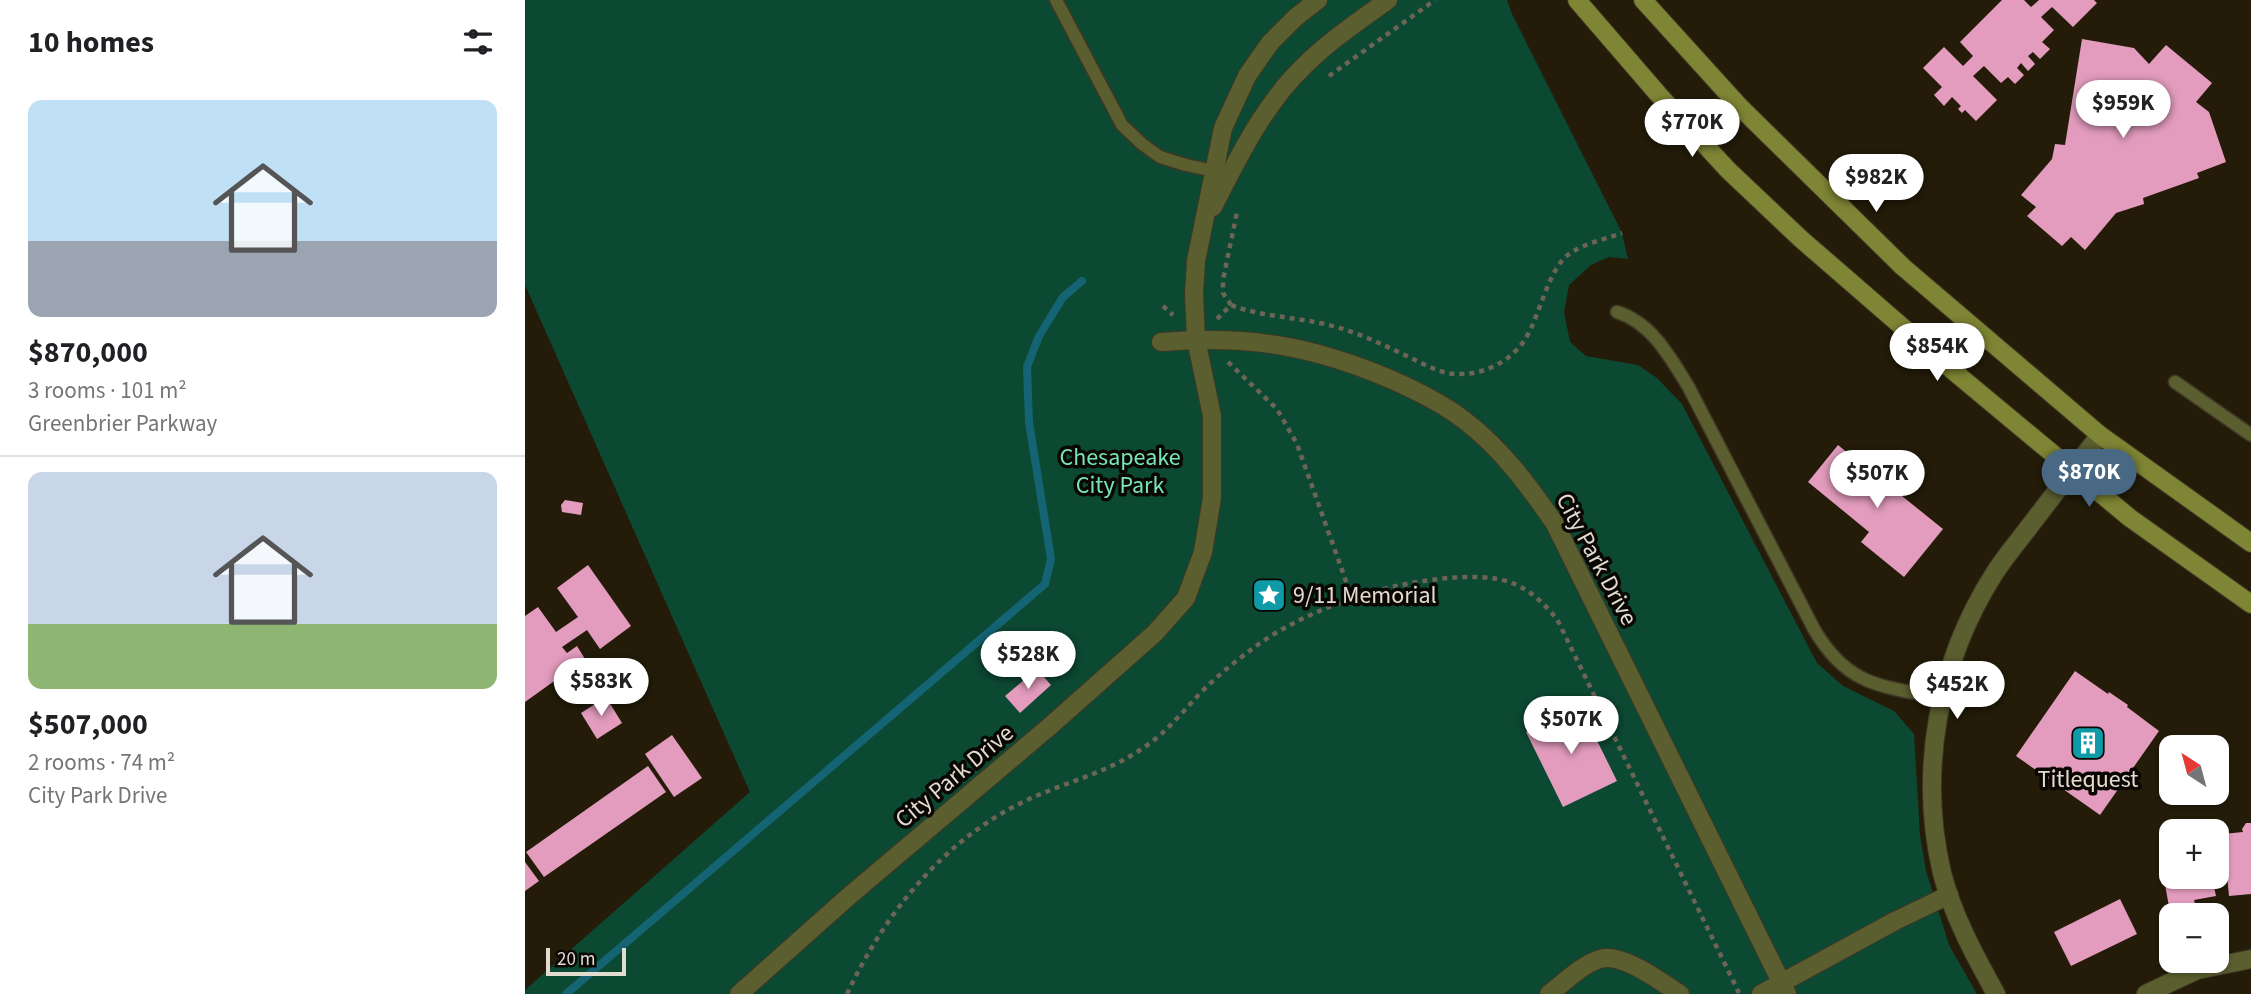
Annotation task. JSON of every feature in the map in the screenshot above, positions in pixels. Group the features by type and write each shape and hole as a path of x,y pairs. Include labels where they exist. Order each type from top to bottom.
{"main road":[{"path":"1577,0 1728,170 1810,247 1924,347 2130,518 2251,604"},
{"path":"1643,0 1749,117 1883,248 2100,435 2251,544"}],"street":[{"name":"City Park Drive","path":"1222,173 1223,128 1247,76 1270,43 1318,0"},
{"name":"City Park Drive","path":"739,994 848,897 1049,727 1155,632 1185,598 1203,552 1212,498 1212,416 1196,339 1194,294 1196,261 1203,226 1222,173 1302,68 1336,37 1388,0"},
{"name":"City Park Drive","path":"1161,342 1231,339 1315,352 1368,369 1414,389 1463,419 1487,439 1525,480 1555,524 1784,988"},
{"path":"1996,994 1949,895 1935,833 1931,784 1941,698 1947,674 1977,603 1995,572 2100,435"},
{"path":"1761,994 1784,988 1895,921 1949,895"},
{"path":"1549,994 1585,966 1602,958 1615,959 1641,969 1680,994"},
{"path":"2146,994 2197,970 2251,959"}],"lane":[{"path":"1056,0 1122,125 1160,157 1222,173"},
{"path":"1617,312 1637,321 1667,352 1688,386 1815,631 1833,657 1844,668 1874,684 1941,698"},
{"path":"2175,382 2251,435"}],"path":[{"path":"1327,77 1435,0"},
{"path":"1231,305 1223,293 1223,280 1240,203"},
{"path":"847,994 886,923 912,889 946,855 985,825 1026,800 1094,774 1127,759 1147,746 1215,679 1254,647 1298,621 1357,596 1435,580 1489,577 1512,583 1533,595 1557,619 1740,994"}],"green space":[{"name":"Chesapeake City Park","path":"525,0 1507,0 1622,233 1628,259 1609,257 1591,265 1569,285 1564,312 1570,342 1586,356 1638,365 1657,378 1682,404 1817,663 1843,686 1894,711 1914,734 1920,835 1926,871 1949,945 1977,994 525,994 525,990 750,792 525,285"}],"building":[{"path":"2002,0 2024,0 2031,7 2039,0 2094,0 2097,3 2073,27 2052,7 2041,17 2054,30 2042,42 2050,49 2040,59 2033,52 2028,56 2035,64 2028,71 2021,63 2017,68 2024,75 2015,84 2008,77 2001,83 1984,66 1973,76 1997,100 1976,121 1965,110 1962,113 1958,109 1961,106 1952,97 1944,106 1934,95 1942,87 1923,68 1944,47 1963,66 1973,56 1960,42"},
{"path":"2082,39 2134,48 2149,64 2166,45 2212,83 2196,102 2209,112 2226,162 2197,173 2199,178 2143,198 2144,204 2116,213 2085,250 2071,237 2062,246 2027,216 2036,207 2021,195 2052,159 2055,144 2065,145"},
{"path":"1838,445 1883,482 1887,477 1905,492 1902,496 1943,529 1904,577 1861,542 1869,532 1808,482"},
{"path":"565,500 583,503 581,515 562,512 561,505"},
{"path":"588,565 631,626 600,649 587,630 562,647 567,653 577,646 585,659 525,702 525,616 538,607 556,632 578,617 557,588"},
{"path":"1037,669 1051,685 1020,713 1005,696"},
{"name":"Titlequest","path":"2075,671 2128,705 2127,707 2159,731 2100,815 2016,756"},
{"path":"606,697 622,723 597,739 581,713"},
{"path":"1580,706 1617,781 1563,807 1526,732"},
{"path":"672,735 702,778 674,797 645,754"},
{"path":"648,766 666,792 544,877 526,852"},
{"path":"2246,823 2251,823 2251,894 2229,896 2229,833 2243,832"},
{"path":"525,862 539,881 525,891"},
{"path":"2166,889 2215,889 2216,896 2194,900 2195,903 2168,903"},
{"path":"2120,899 2137,934 2071,966 2054,932"}],"waterway":[{"path":"566,994 1045,584 1051,559 1029,422 1027,367 1039,336 1063,297 1082,281"}],"place":[{"name":"9/11 Memorial","path":"1269,595"},
{"name":"Titlequest","path":"2088,743"}]}
